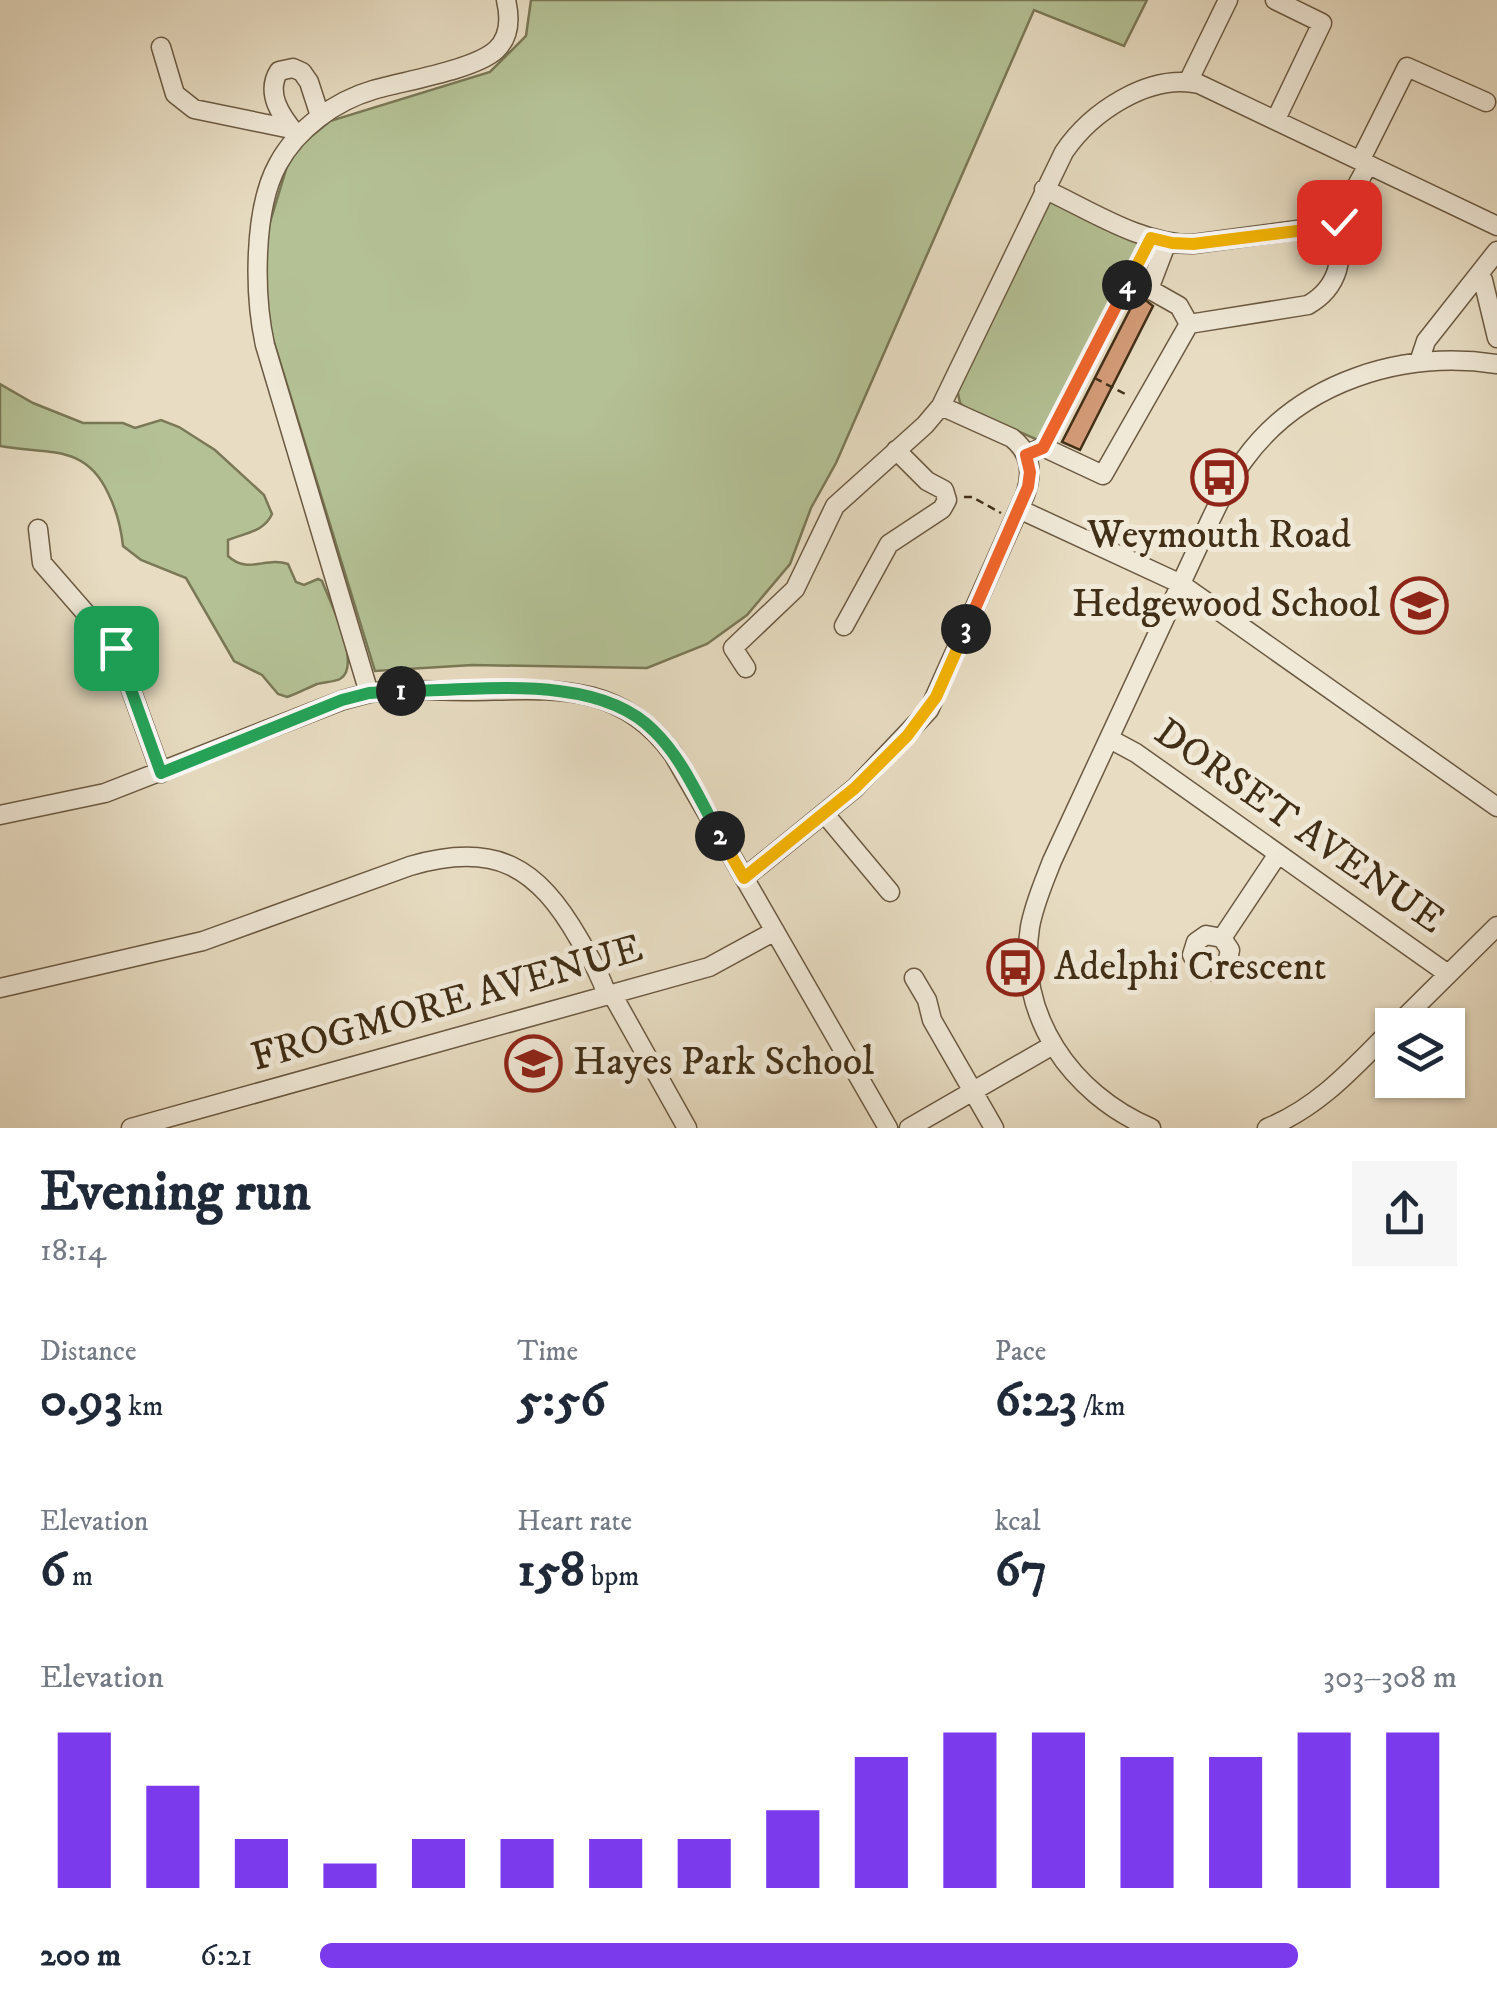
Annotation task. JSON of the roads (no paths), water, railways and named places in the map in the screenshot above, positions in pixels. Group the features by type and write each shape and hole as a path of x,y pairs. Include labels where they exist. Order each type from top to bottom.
{"street":[{"path":"369,693 270,362 258,308 258,258 269,190 276,167 295,133 320,116 358,94 474,63 492,53 507,31 506,0"},
{"path":"1188,82 1228,0"},
{"path":"1274,0 1322,23 1276,119"},
{"path":"161,47 174,94 194,109 295,133"},
{"path":"1189,324 1315,301 1328,289 1341,260 1341,241 1335,225 1407,67 1486,102"},
{"path":"295,133 272,94 273,80 284,68 298,69 306,77 320,116"},
{"path":"746,668 733,648 795,590 835,506 941,406 1044,189 1070,143 1097,118 1157,84 1188,82 1276,119 1497,226"},
{"path":"1044,189 1159,240 1193,244 1335,225"},
{"path":"1159,240 1149,288 1180,306 1189,324"},
{"path":"1418,362 1426,342 1497,251"},
{"path":"1478,275 1483,280 1497,338"},
{"path":"941,406 1035,451 1103,476 1189,324"},
{"path":"1150,1128 1106,1104 1082,1084 1053,1044 1040,1017 1030,978 1030,927 1052,861 1232,478 1272,429 1300,405 1345,380 1418,362 1497,364"},
{"path":"844,626 889,544 942,509 947,497 944,490 927,481 896,450"},
{"path":"744,878 888,756 928,710 1016,514 1030,480 1035,451"},
{"path":"1016,514 1181,584 1374,711 1497,807"},
{"path":"38,529 42,562 116,648 161,773"},
{"path":"0,815 82,800 369,693 546,690 597,696 633,713 662,740 888,1128"},
{"name":"DORSET AVENUE","path":"1110,739 1136,753 1448,974"},
{"path":"824,813 890,892"},
{"path":"1222,938 1278,854"},
{"path":"0,988 202,941 439,858 463,857 510,865 545,888 575,932 687,1128"},
{"path":"1414,1008 1497,926"},
{"name":"FROGMORE AVENUE","path":"131,1128 718,964 774,931"},
{"path":"914,978 927,1000 932,1020 994,1128"},
{"path":"909,1128 1053,1044"},
{"path":"1266,1128 1299,1114 1324,1097 1375,1047"}],"place":[{"name":"Weymouth Road","path":"1219,477"},
{"name":"Hedgewood School","path":"1419,605"},
{"name":"Adelphi Crescent","path":"1015,968"},
{"name":"Hayes Park School","path":"534,1063"}]}
